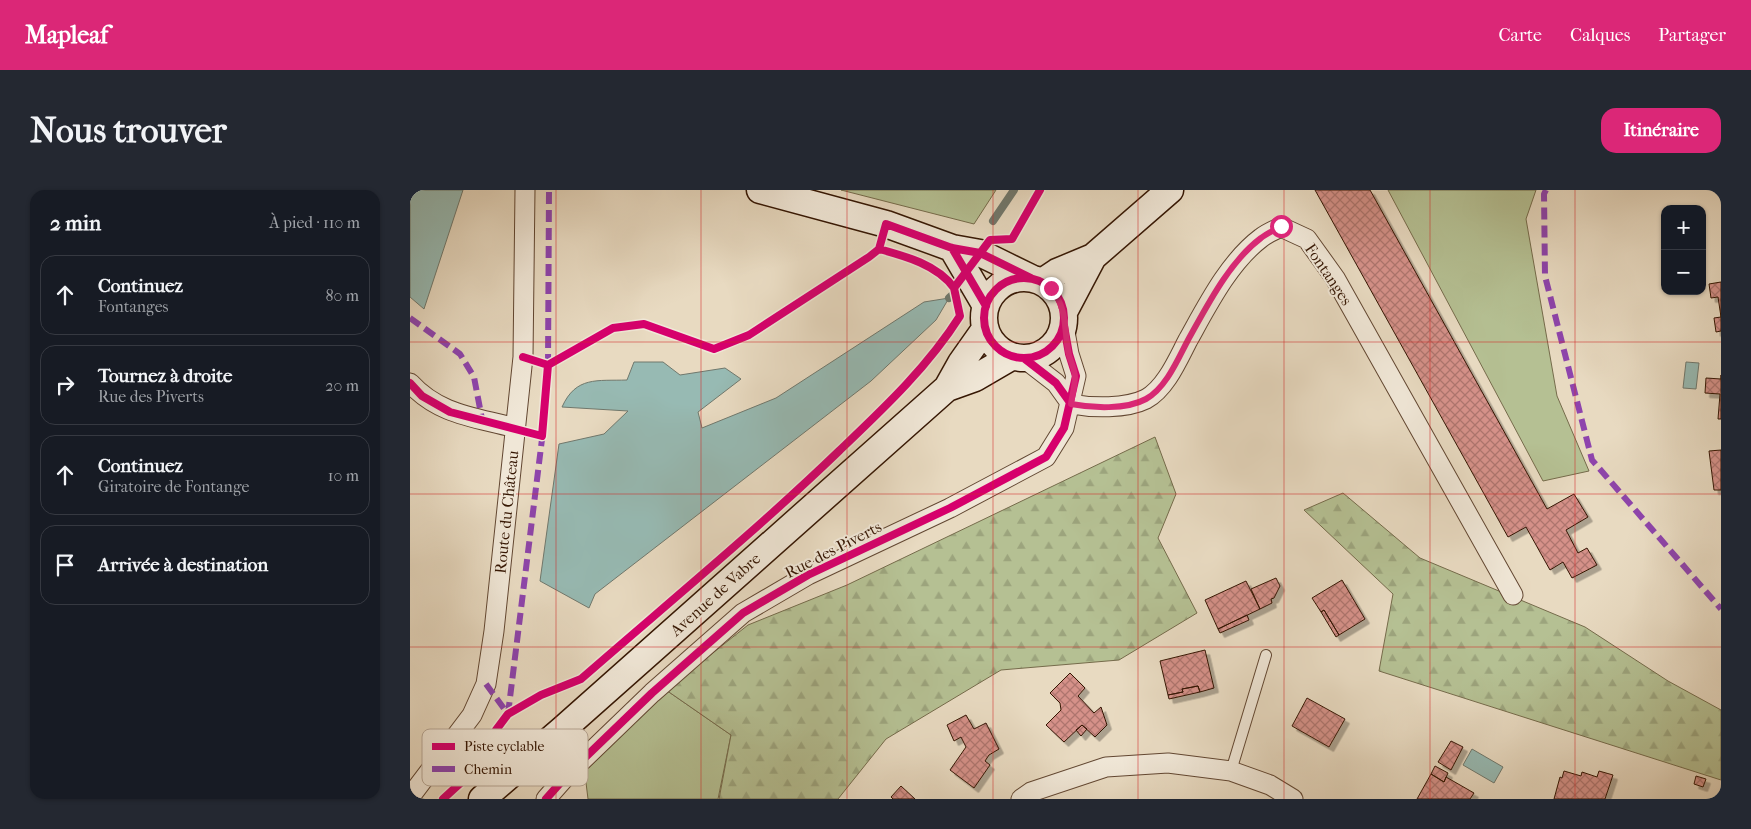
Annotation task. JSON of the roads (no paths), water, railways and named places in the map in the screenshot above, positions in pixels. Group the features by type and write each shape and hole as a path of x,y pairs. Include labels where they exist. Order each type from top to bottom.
{"main road":[{"path":"760,190 886,224 952,248 980,253 1051,288 1060,299 1064,319"},
{"path":"985,318 994,292 1008,281 1019,278 1036,280 1093,257 1170,190"},
{"path":"952,248 985,318 990,340 999,350 1018,358 1038,356 1050,349 1059,339 1064,319 1093,257"},
{"name":"Avenue de Vabre","path":"563,729 946,388 985,318"},
{"name":"Avenue de Vabre","path":"946,388 975,378 1018,358"},
{"name":"Avenue de Vabre","path":"482,799 497,786"}],"street":[{"name":"Route du Château","path":"461,729 472,715 486,684 494,631 523,357 525,190"},
{"name":"Fontanges","path":"1071,404 1088,407 1130,405 1147,398 1167,380 1209,303 1240,257 1261,238 1281,226 1307,239 1335,278 1513,595"},
{"name":"Rue des Piverts","path":"588,755 652,693 743,613 808,575 950,508 1046,457 1064,428 1076,376 1069,354 1064,319"},
{"path":"1018,358 1056,383 1071,404"},
{"path":"410,383 422,396 450,412 515,428"},
{"path":"1020,799 1031,792 1106,767 1168,763 1232,771 1270,785 1293,799"},
{"name":"Route du Château","path":"410,797 422,781"},
{"name":"Rue des Piverts","path":"546,799 558,786"}],"lane":[{"path":"1232,771 1266,656"}],"water":[{"path":"410,190 463,190 424,309 410,297"},
{"path":"949,298 936,320 871,381 595,594 589,608 540,581 559,444 604,434 628,411 562,407 574,390 581,385 597,381 627,380 634,362 663,362 680,375 725,368 741,379 698,412 702,428 776,398 924,302"},
{"path":"1686,362 1699,363 1696,389 1683,388"},
{"path":"1472,749 1503,767 1494,783 1463,765"}],"waterway":[{"path":"993,221 1014,190"},
{"path":"949,298 959,289"}]}
